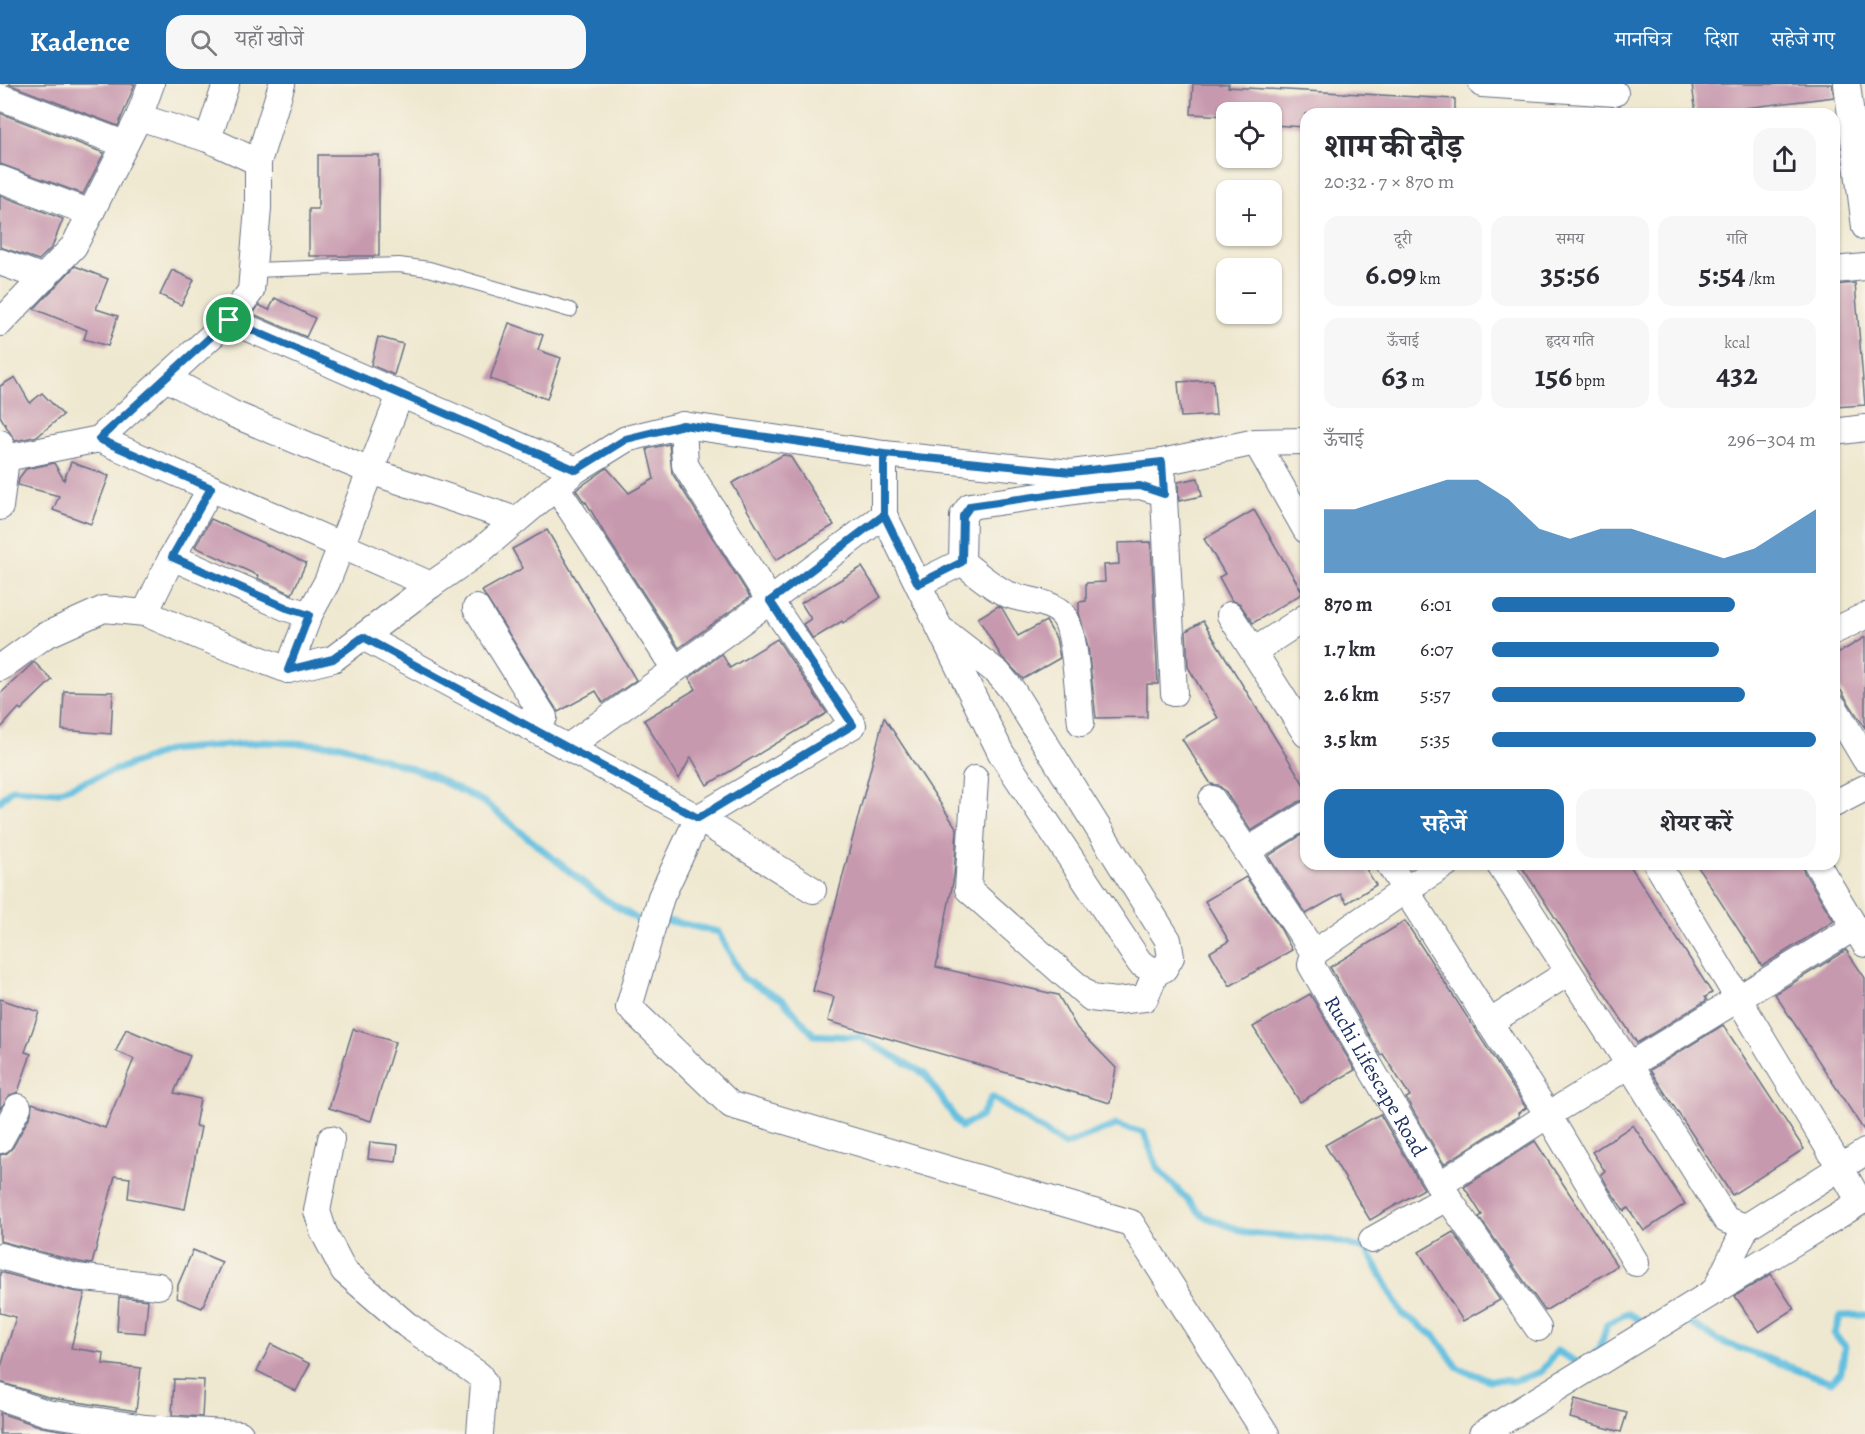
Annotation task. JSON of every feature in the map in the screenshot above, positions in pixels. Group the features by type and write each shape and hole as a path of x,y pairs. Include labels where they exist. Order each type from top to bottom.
{"street":[{"path":"0,322 74,246 139,117 151,84"},
{"path":"208,139 226,84"},
{"path":"99,439 229,320 251,291 258,208 258,162 282,84"},
{"path":"1482,84 1614,97"},
{"path":"1847,84 1843,123 1865,227"},
{"path":"0,97 124,144"},
{"path":"139,117 208,139 258,162"},
{"path":"0,179 91,213"},
{"path":"0,262 44,278"},
{"path":"1840,269 1865,267"},
{"path":"229,320 400,396 576,470"},
{"path":"166,378 233,414 370,471 516,520"},
{"path":"288,670 309,615 327,582 400,396"},
{"path":"683,425 685,465 770,601 853,725 698,818 661,897 629,1007 731,1105 1131,1223 1266,1434"},
{"path":"0,668 44,636 104,609 145,613 201,638 288,670 333,659 430,585 480,551 576,470 626,439 683,425 884,454 1071,472 1162,462 1256,442 1300,441"},
{"path":"1840,431 1865,428"},
{"path":"0,507 3,451 99,439 430,585"},
{"path":"1256,442 1300,519"},
{"path":"884,454 884,515 1001,753 1140,963 1156,972"},
{"path":"1162,462 1174,693"},
{"path":"962,562 963,516 970,506 1096,488 1140,486 1164,494"},
{"path":"556,487 675,669"},
{"path":"145,613 172,557 211,488"},
{"path":"568,747 770,601 884,515"},
{"path":"172,557 287,608 309,615"},
{"path":"918,584 962,562"},
{"path":"962,562 1008,594 1047,605 1062,614 1070,628 1081,723"},
{"path":"476,608 544,717"},
{"path":"1230,615 1300,724"},
{"path":"1840,628 1865,616"},
{"path":"1254,651 1300,621"},
{"path":"940,628 998,673 1012,690 1168,940 1171,957 1164,969 1156,972 1145,998 1116,1001 1091,998 968,889 975,779"},
{"path":"363,637 698,818 813,890"},
{"path":"518,720 521,683"},
{"path":"1840,717 1865,759"},
{"path":"1840,801 1865,788"},
{"path":"1212,799 1314,953 1437,870"},
{"path":"1247,851 1300,819"},
{"path":"1393,870 1548,1115 1636,1263"},
{"path":"1503,870 1630,1066 1726,1220 1746,1227"},
{"path":"1482,1434 1862,1200 1661,870"},
{"path":"1372,1240 1548,1115 1739,999 1860,935 1821,870"},
{"name":"Ruchi Lifescape Road","path":"1314,953 1311,965 1443,1191 1538,1328"},
{"path":"1489,1023 1569,972"},
{"path":"0,1140 18,1107"},
{"path":"331,1139 317,1211 324,1233 344,1271 407,1325 479,1375 483,1383 480,1434"},
{"path":"1715,1291 1746,1227 1865,1152"},
{"path":"0,1256 76,1277 158,1286"},
{"path":"0,1397 48,1413 144,1431 240,1434"}],"lane":[{"path":"253,270 399,265 429,269 570,310"}],"building":[{"path":"8,84 135,84 118,126"},
{"path":"1193,84 1229,84 1228,87 1455,99 1455,108 1300,108 1300,127 1282,126 1282,102 1216,102 1216,115 1191,114"},
{"path":"1692,84 1832,84 1834,97 1745,108 1695,108"},
{"path":"0,113 104,153 83,194 0,164"},
{"path":"318,155 379,155 379,256 309,256 309,209 318,209"},
{"path":"0,195 63,219 52,247 39,260 0,247"},
{"path":"75,266 108,279 96,309 118,316 108,346 84,339 87,330 34,309"},
{"path":"172,270 194,280 181,305 160,295"},
{"path":"1855,283 1865,405 1840,407 1840,284"},
{"path":"275,298 315,318 306,337 253,314 259,305 269,310"},
{"path":"509,323 543,335 538,350 561,358 547,399 490,379"},
{"path":"378,337 403,344 394,375 371,365"},
{"path":"15,377 30,403 42,393 63,415 38,436 15,441 0,416 0,386"},
{"path":"1213,380 1216,415 1181,417 1178,382"},
{"path":"669,444 672,473 750,597 679,648 586,502 576,490 607,468 629,493 654,479 647,449"},
{"path":"783,455 790,456 834,525 776,560 732,483"},
{"path":"71,462 109,476 91,524 53,510 59,496 18,485 19,478 26,469 54,463 64,480"},
{"path":"1198,478 1202,496 1179,501 1178,482"},
{"path":"1254,510 1300,588 1300,595 1253,623 1239,603 1232,601 1219,577 1225,574 1204,539"},
{"path":"211,519 306,563 292,594 257,578 259,576 195,547"},
{"path":"547,530 636,680 603,703 596,691 558,712 482,591 523,568 512,549"},
{"path":"1151,542 1158,684 1147,684 1147,717 1096,718 1088,647 1079,613 1079,602 1086,601 1086,583 1105,582 1104,565 1119,564 1118,543"},
{"path":"862,567 881,597 843,623 842,621 813,639 803,624 811,619 801,603"},
{"path":"998,606 1002,608 1018,636 1046,621 1056,638 1060,658 1023,679 1001,656 978,618"},
{"path":"1203,621 1300,778 1300,802 1251,831 1225,791 1218,785 1211,784 1182,739 1218,718 1188,667 1186,631"},
{"path":"1865,637 1865,728 1840,689 1840,652"},
{"path":"777,639 827,713 707,785 691,757 679,779 644,720 696,689 689,678 722,654 730,668"},
{"path":"34,662 52,680 21,710 19,708 0,729 0,694"},
{"path":"64,691 113,692 111,734 62,730"},
{"path":"884,717 957,829 954,877 936,967 1058,995 1077,1028 1116,1068 1110,1103 828,1021 834,997 813,991"},
{"path":"1300,836 1300,870 1367,870 1376,885 1347,903 1341,894 1306,914 1268,856"},
{"path":"1524,870 1633,870 1712,993 1705,997 1707,1000 1637,1043"},
{"path":"1700,870 1804,870 1834,921 1762,966"},
{"path":"1246,877 1292,950 1230,986 1210,952 1229,941 1205,901"},
{"path":"1405,921 1526,1108 1518,1113 1519,1116 1444,1164 1406,1098 1410,1096 1383,1054 1381,1055 1330,967"},
{"path":"1846,950 1865,978 1865,1132 1775,994"},
{"path":"1310,994 1355,1070 1300,1102 1253,1027"},
{"path":"0,999 39,1012 25,1052 31,1054 18,1092 10,1095 0,1109"},
{"path":"1723,1025 1804,1149 1732,1195 1650,1070"},
{"path":"126,1029 190,1056 174,1093 200,1099 195,1126 201,1127 185,1209 128,1198 130,1178 115,1176 92,1264 0,1241 0,1155 7,1153 13,1147 31,1114 32,1103 105,1128 134,1059 116,1051"},
{"path":"353,1029 395,1042 371,1121 329,1108"},
{"path":"1380,1114 1424,1189 1370,1220 1325,1145"},
{"path":"1633,1125 1685,1204 1644,1231 1628,1208 1624,1211 1608,1187 1601,1174 1605,1171 1592,1152"},
{"path":"1535,1141 1617,1266 1545,1311 1479,1217 1482,1215 1464,1187"},
{"path":"370,1142 398,1145 396,1162 368,1159"},
{"path":"1453,1232 1500,1300 1463,1321 1419,1252"},
{"path":"193,1250 222,1262 202,1308 177,1298 178,1285"},
{"path":"0,1272 85,1293 71,1348 104,1353 103,1364 141,1368 136,1411 51,1398 0,1382 0,1370 16,1317 0,1313"},
{"path":"1771,1274 1794,1309 1759,1332 1735,1296"},
{"path":"119,1297 148,1300 145,1333 117,1331"},
{"path":"271,1344 310,1364 296,1391 257,1371"},
{"path":"174,1379 204,1380 202,1417 172,1415"},
{"path":"1575,1399 1627,1413 1621,1432 1570,1418"},
{"path":"0,1413 42,1427 85,1434 0,1434"}],"waterway":[{"path":"0,801 12,789 57,792 169,750 264,742 341,745 428,774 484,802 600,896 640,921 649,921"},
{"path":"661,921 719,932 743,978 783,1000 814,1035 860,1037 925,1074 961,1127 981,1116 992,1097 1065,1145 1116,1125 1144,1133 1158,1169 1203,1216 1247,1233 1333,1240 1367,1250 1403,1314 1435,1336 1458,1368 1489,1380 1513,1381 1541,1372 1557,1351 1581,1365"},
{"path":"1596,1352 1600,1348 1607,1324 1627,1313 1650,1326"},
{"path":"1679,1324 1691,1323 1717,1340 1831,1382 1841,1372 1845,1346 1834,1334 1841,1316 1865,1315"}],"route":[{"path":"229,320 99,439 211,488 172,557 287,608 309,615 288,670 333,659 363,637 698,818 853,725 770,601 884,515 884,454 1071,472 1162,462 1164,494 1140,486 1096,488 970,506 963,516 962,562 918,584 884,515 884,454 683,425 626,439 576,470 400,396 229,320"}]}
